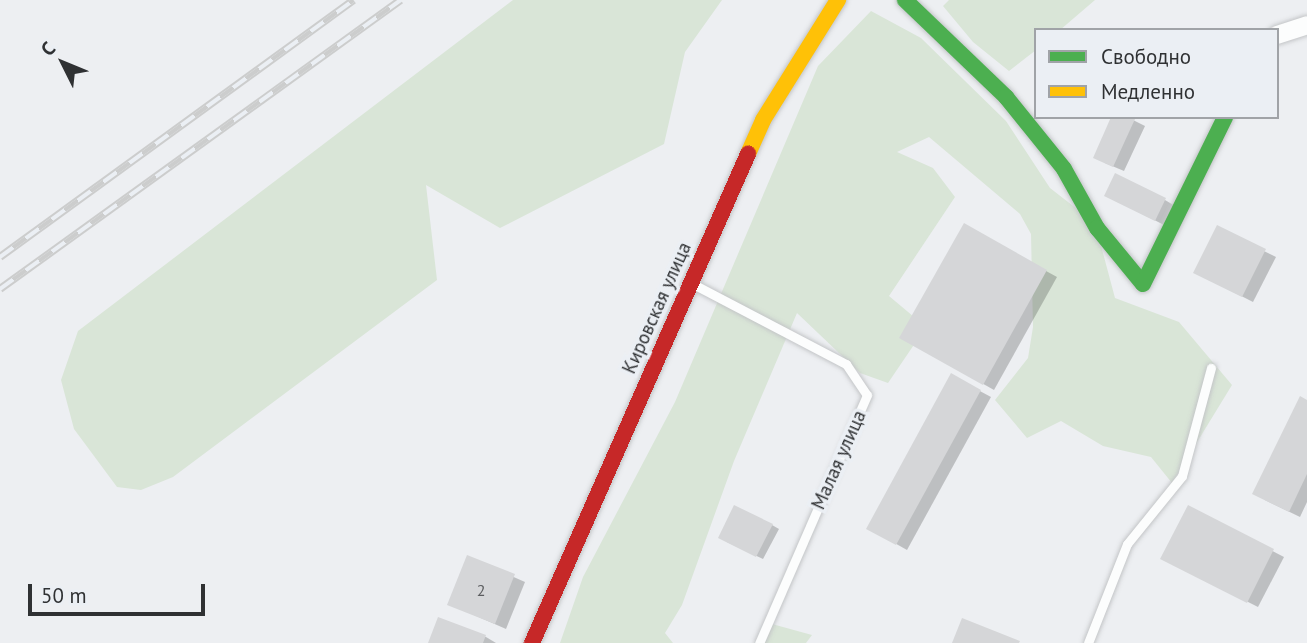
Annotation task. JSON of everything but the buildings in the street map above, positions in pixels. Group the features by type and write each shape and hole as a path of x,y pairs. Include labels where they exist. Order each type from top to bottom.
{"main road":[{"name":"Кировская улица","path":"532,643 763,120 838,0"},
{"path":"912,2 1006,97 1063,169 1097,228 1143,285 1224,119"}],"street":[{"path":"1279,34 1307,25"}],"lane":[{"name":"Малая улица","path":"691,283 846,364 867,395 759,643"},
{"path":"1088,643 1127,544 1182,476 1212,368"}],"green space":[{"path":"513,0 722,0 685,52 664,144 500,228 426,185 437,280 173,477 141,490 117,487 74,429 61,380 78,331"},
{"path":"949,0 1095,0 1062,28 1034,28 1034,52 1009,71 973,42 943,6"},
{"path":"871,11 921,38 1006,121 1050,188 1095,223 1115,298 1179,322 1232,385 1172,483 1151,457 1103,446 1061,421 1027,438 995,400 1028,358 1033,327 1031,234 1020,214 929,137 897,152 933,168 955,197 889,296 926,327 888,383 860,373 797,313 734,461 682,605 665,633 673,643 560,643 583,577 675,402 818,66"},
{"path":"772,624 812,635 806,643 764,643"}],"railway":[{"path":"0,257 354,0"},
{"path":"0,289 401,0"}],"traffic: fast":[{"path":"905,0 1006,97 1064,169 1097,228 1143,284 1224,119"}],"traffic: slow":[{"path":"748,154 763,120 838,0"}],"traffic: jam":[{"path":"532,643 748,154"}]}
